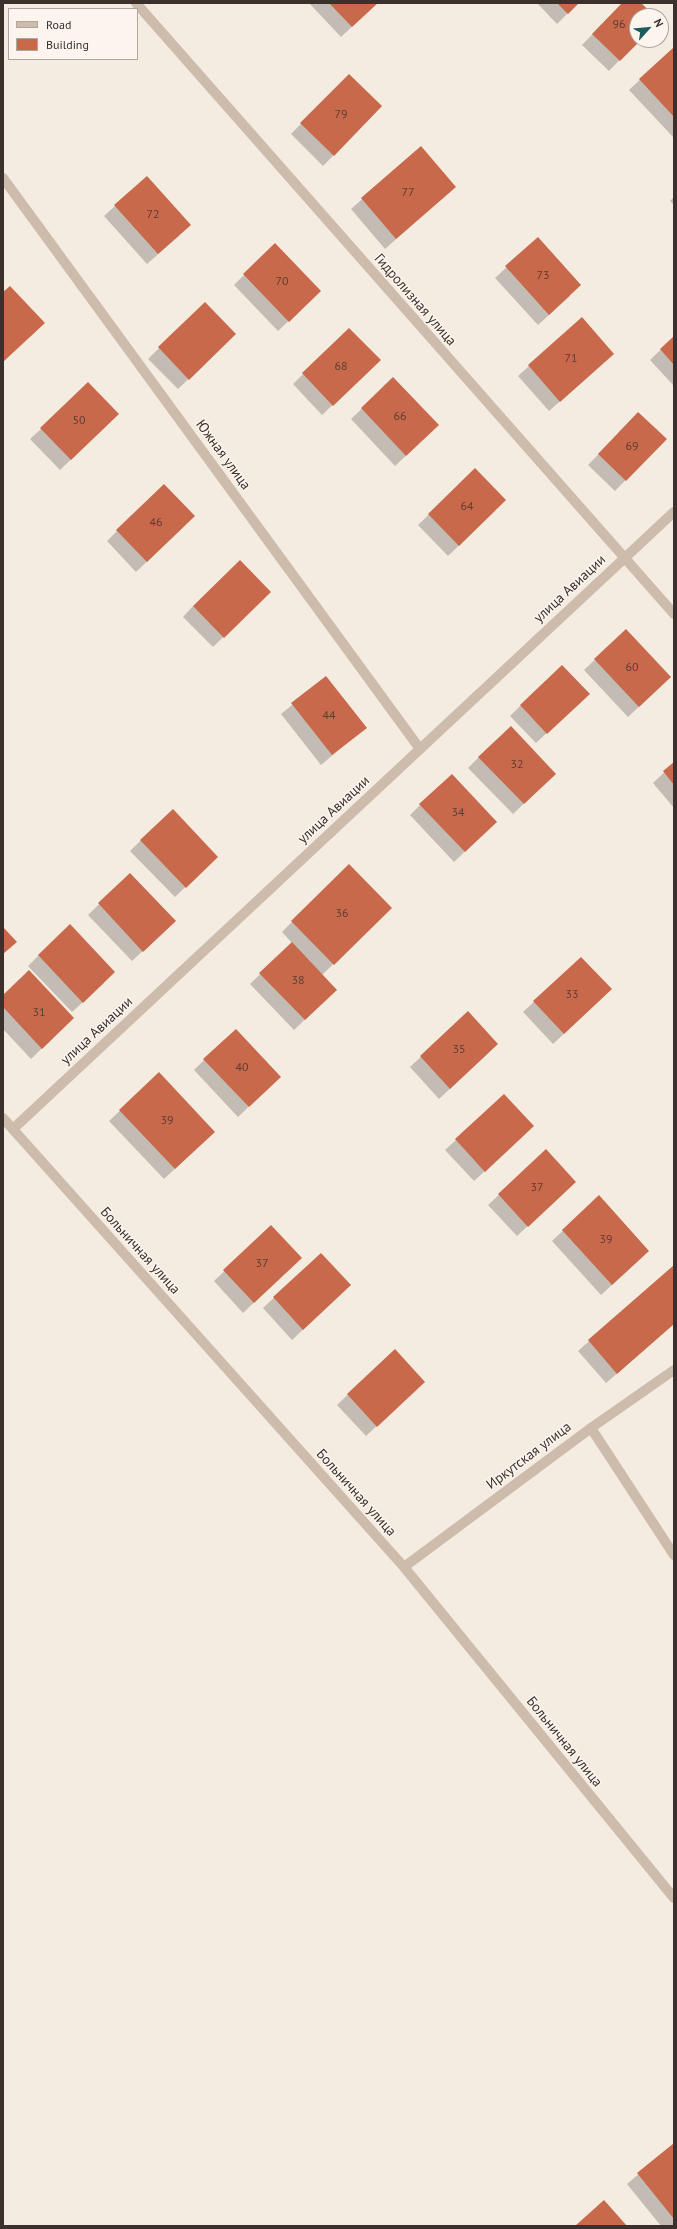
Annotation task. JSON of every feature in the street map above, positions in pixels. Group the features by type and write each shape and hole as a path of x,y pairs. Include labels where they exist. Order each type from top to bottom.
{"street":[{"name":"Гидролизная улица","path":"136,3 674,614"},
{"name":"Южная улица","path":"3,178 420,749"},
{"name":"улица Авиации","path":"13,1129 674,512"},
{"name":"Больничная улица","path":"3,1118 404,1567 674,1898"},
{"name":"Иркутская улица","path":"404,1567 591,1428 674,1370"},
{"path":"591,1428 674,1555"}],"building":[{"path":"329,3 378,3 352,27"},
{"path":"557,3 579,3 568,14"},
{"path":"622,3 641,3 646,8 629,8 629,48 633,48 620,61 592,34"},
{"path":"674,47 674,117 639,79"},
{"path":"349,74 382,106 334,156 300,123"},
{"path":"421,146 456,187 396,239 361,198"},
{"path":"147,176 191,225 158,254 114,205"},
{"path":"538,237 581,285 549,315 505,266"},
{"path":"275,243 321,291 289,322 243,274"},
{"path":"10,286 45,323 3,362 3,292"},
{"path":"205,302 236,334 189,380 158,347"},
{"path":"582,317 614,354 560,402 528,365"},
{"path":"349,328 381,360 333,406 302,373"},
{"path":"674,336 674,365 660,349"},
{"path":"393,377 439,425 406,456 361,408"},
{"path":"88,382 119,414 71,460 40,428"},
{"path":"638,412 667,439 626,481 598,454"},
{"path":"475,468 506,500 459,546 428,514"},
{"path":"164,484 195,516 147,562 116,530"},
{"path":"240,560 271,592 224,638 193,606"},
{"path":"626,629 671,677 639,707 594,659"},
{"path":"562,665 590,694 547,734 520,705"},
{"path":"326,676 367,728 332,755 291,703"},
{"path":"511,726 556,774 524,804 478,757"},
{"path":"674,762 674,785 663,771"},
{"path":"452,774 497,822 465,852 419,804"},
{"path":"173,809 218,857 186,888 140,840"},
{"path":"349,864 392,908 334,965 291,921"},
{"path":"130,873 176,921 143,952 98,903"},
{"path":"70,924 115,972 83,1003 38,955"},
{"path":"3,927 17,942 3,954"},
{"path":"292,942 337,990 305,1020 259,973"},
{"path":"581,957 612,989 564,1034 533,1001"},
{"path":"29,970 74,1018 42,1049 3,1007 3,995"},
{"path":"468,1011 498,1044 450,1089 420,1056"},
{"path":"236,1029 281,1077 249,1107 203,1059"},
{"path":"159,1072 215,1132 175,1169 119,1110"},
{"path":"504,1094 534,1126 485,1172 455,1139"},
{"path":"546,1149 576,1182 528,1227 498,1194"},
{"path":"599,1195 649,1251 612,1285 562,1230"},
{"path":"271,1225 302,1258 254,1303 223,1270"},
{"path":"321,1253 351,1285 303,1330 273,1297"},
{"path":"674,1265 674,1324 617,1374 588,1340"},
{"path":"395,1349 425,1382 377,1427 347,1394"},
{"path":"674,2143 674,2219 637,2173"},
{"path":"604,2200 627,2226 575,2226"}]}
